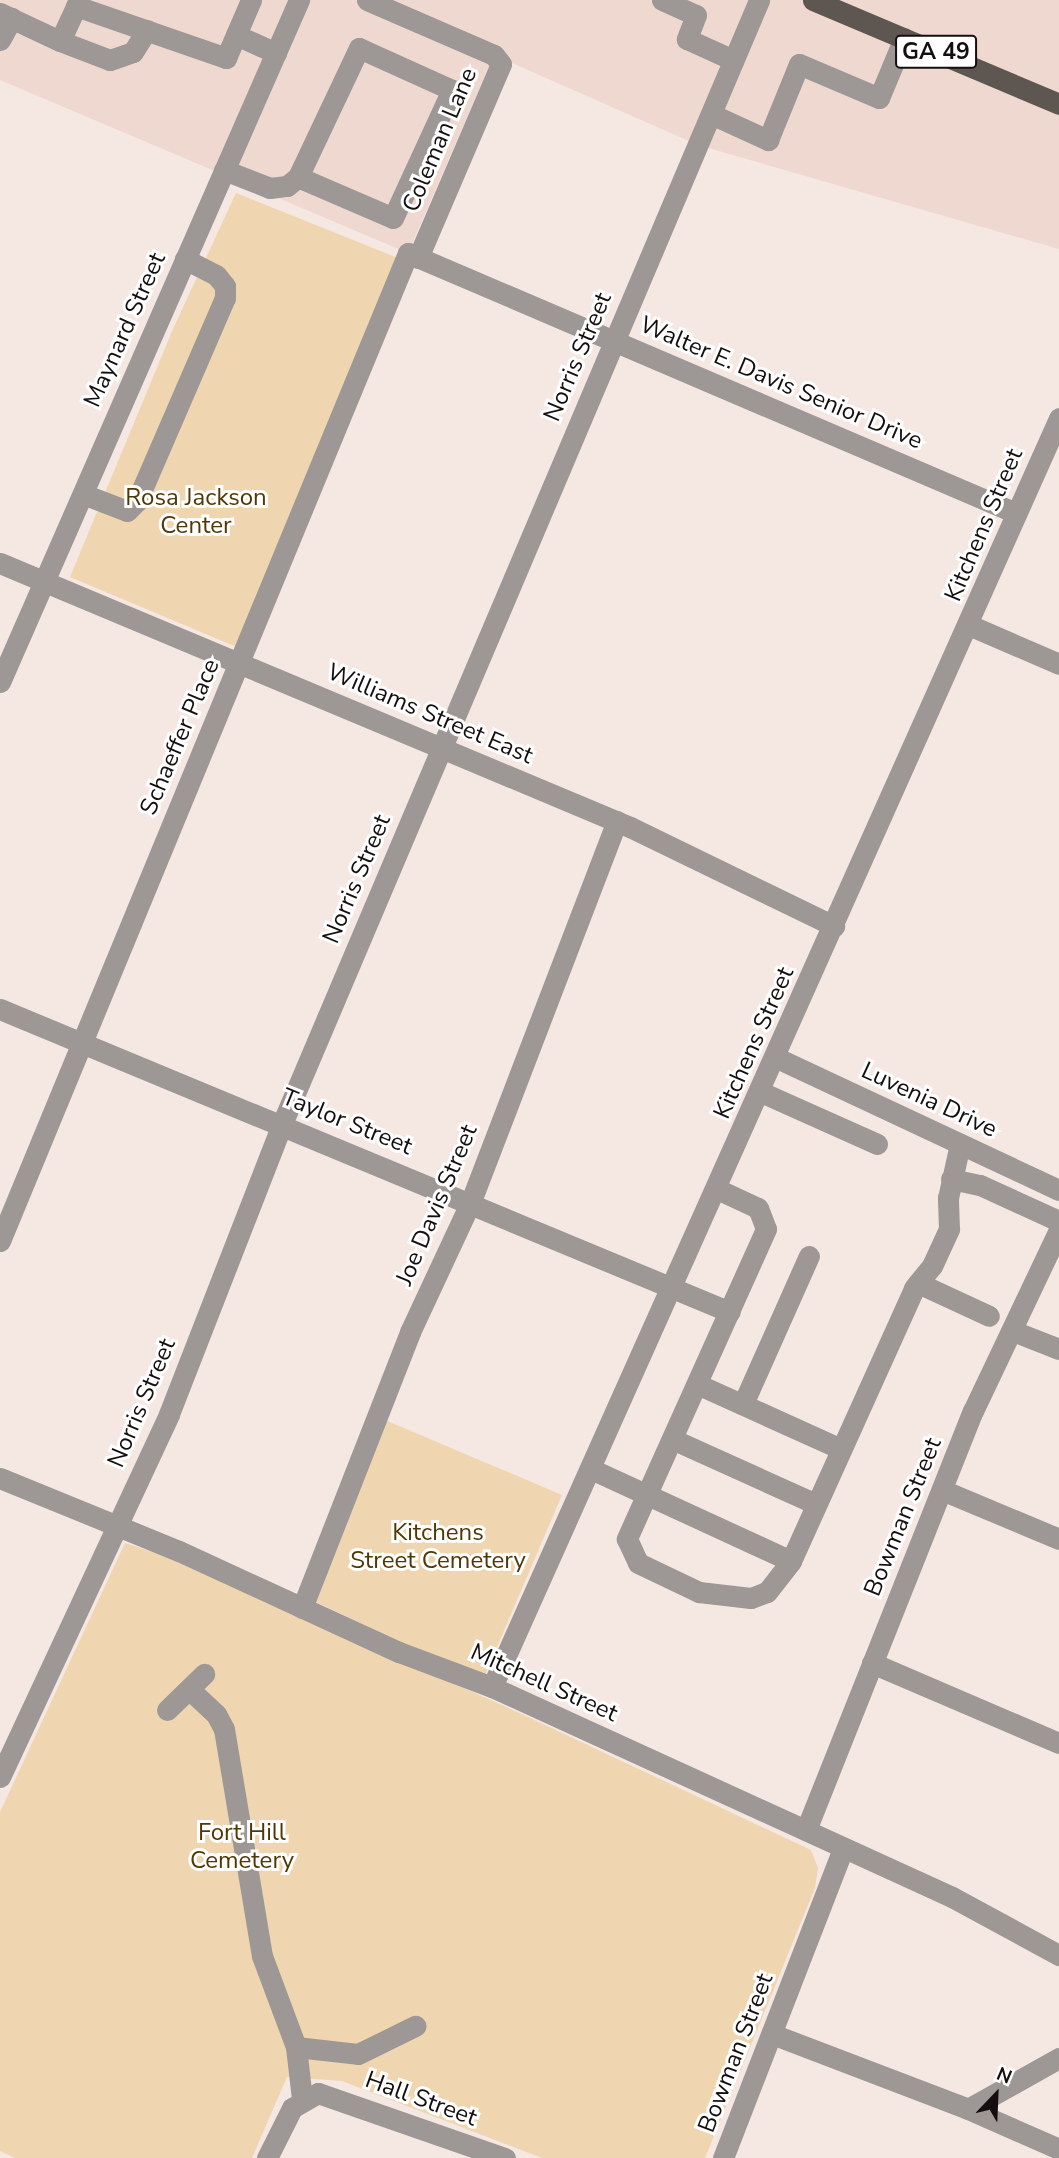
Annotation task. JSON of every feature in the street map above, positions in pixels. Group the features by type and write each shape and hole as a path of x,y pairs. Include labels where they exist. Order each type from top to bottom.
{"main road":[{"name":"GA 49","path":"813,0 1059,104"}],"street":[{"path":"60,41 78,3 226,58 251,0"},
{"name":"Maynard Street","path":"0,682 299,0"},
{"name":"Coleman Lane","path":"367,0 494,55 501,64 413,256"},
{"path":"662,0 696,15 687,38 733,60"},
{"name":"Norris Street","path":"0,1777 169,1414 282,1124 759,0"},
{"path":"0,40 6,16 110,60 134,52 147,30"},
{"path":"236,35 276,52"},
{"path":"711,114 768,139 799,64 879,98 904,38"},
{"path":"224,170 270,188 287,186 298,177 359,48 452,90 393,218 298,177"},
{"name":"Walter E. Davis Senior Drive","path":"413,256 1016,513"},
{"name":"Schaeffer Place","path":"0,1241 239,664 413,256"},
{"path":"83,494 127,511 137,501 225,298 225,286 216,275 185,259"},
{"name":"Kitchens Street","path":"492,1687 777,1058 1059,418"},
{"name":"Williams Street East","path":"0,563 46,579 239,664 442,746 617,821 834,926"},
{"path":"969,625 1059,664"},
{"name":"Joe Davis Street","path":"302,1608 411,1332 471,1201 617,821"},
{"name":"Taylor Street","path":"0,1009 471,1201 730,1312"},
{"name":"Luvenia Drive","path":"777,1058 1059,1189"},
{"path":"761,1092 877,1144"},
{"path":"717,1189 758,1208 766,1229 627,1539 638,1563 699,1592 751,1598 767,1592 791,1561 918,1283 932,1266 948,1229 951,1179 960,1143"},
{"path":"951,1179 980,1185 1059,1221"},
{"name":"Bowman Street","path":"806,1830 973,1411 1059,1230"},
{"path":"743,1404 809,1256"},
{"path":"918,1283 989,1315"},
{"path":"1013,1331 1059,1349"},
{"path":"697,1384 841,1449"},
{"path":"672,1438 817,1504"},
{"path":"591,1469 791,1561"},
{"name":"Mitchell Street","path":"0,1478 115,1528 179,1551 399,1652 492,1687 989,1914 1059,1955"},
{"path":"942,1490 1059,1539"},
{"path":"872,1663 1059,1743"},
{"path":"167,1710 197,1681 224,1729 262,1956 296,2047 310,2096 285,2118 267,2158"},
{"name":"Bowman Street","path":"723,2158 842,1849"},
{"path":"296,2047 358,2054 415,2026"},
{"path":"772,2034 968,2109 1059,2149"},
{"path":"968,2109 1059,2058"},
{"name":"Hall Street","path":"310,2096 505,2158"}],"shaded area":[{"path":"0,0 1059,0 1059,249 698,145 494,55 408,253 0,80"}],"green space":[{"name":"Rosa Jackson Center","path":"236,193 398,258 239,648 70,577 173,329"},
{"name":"Kitchens Street Cemetery","path":"385,1420 562,1495 485,1675 436,1659 316,1602"},
{"name":"Fort Hill Cemetery","path":"125,1543 178,1560 526,1716 811,1850 818,1868 815,1888 705,2158 542,2158 342,2081 287,2077 252,2158 15,2158 0,2151 0,1812"}]}
